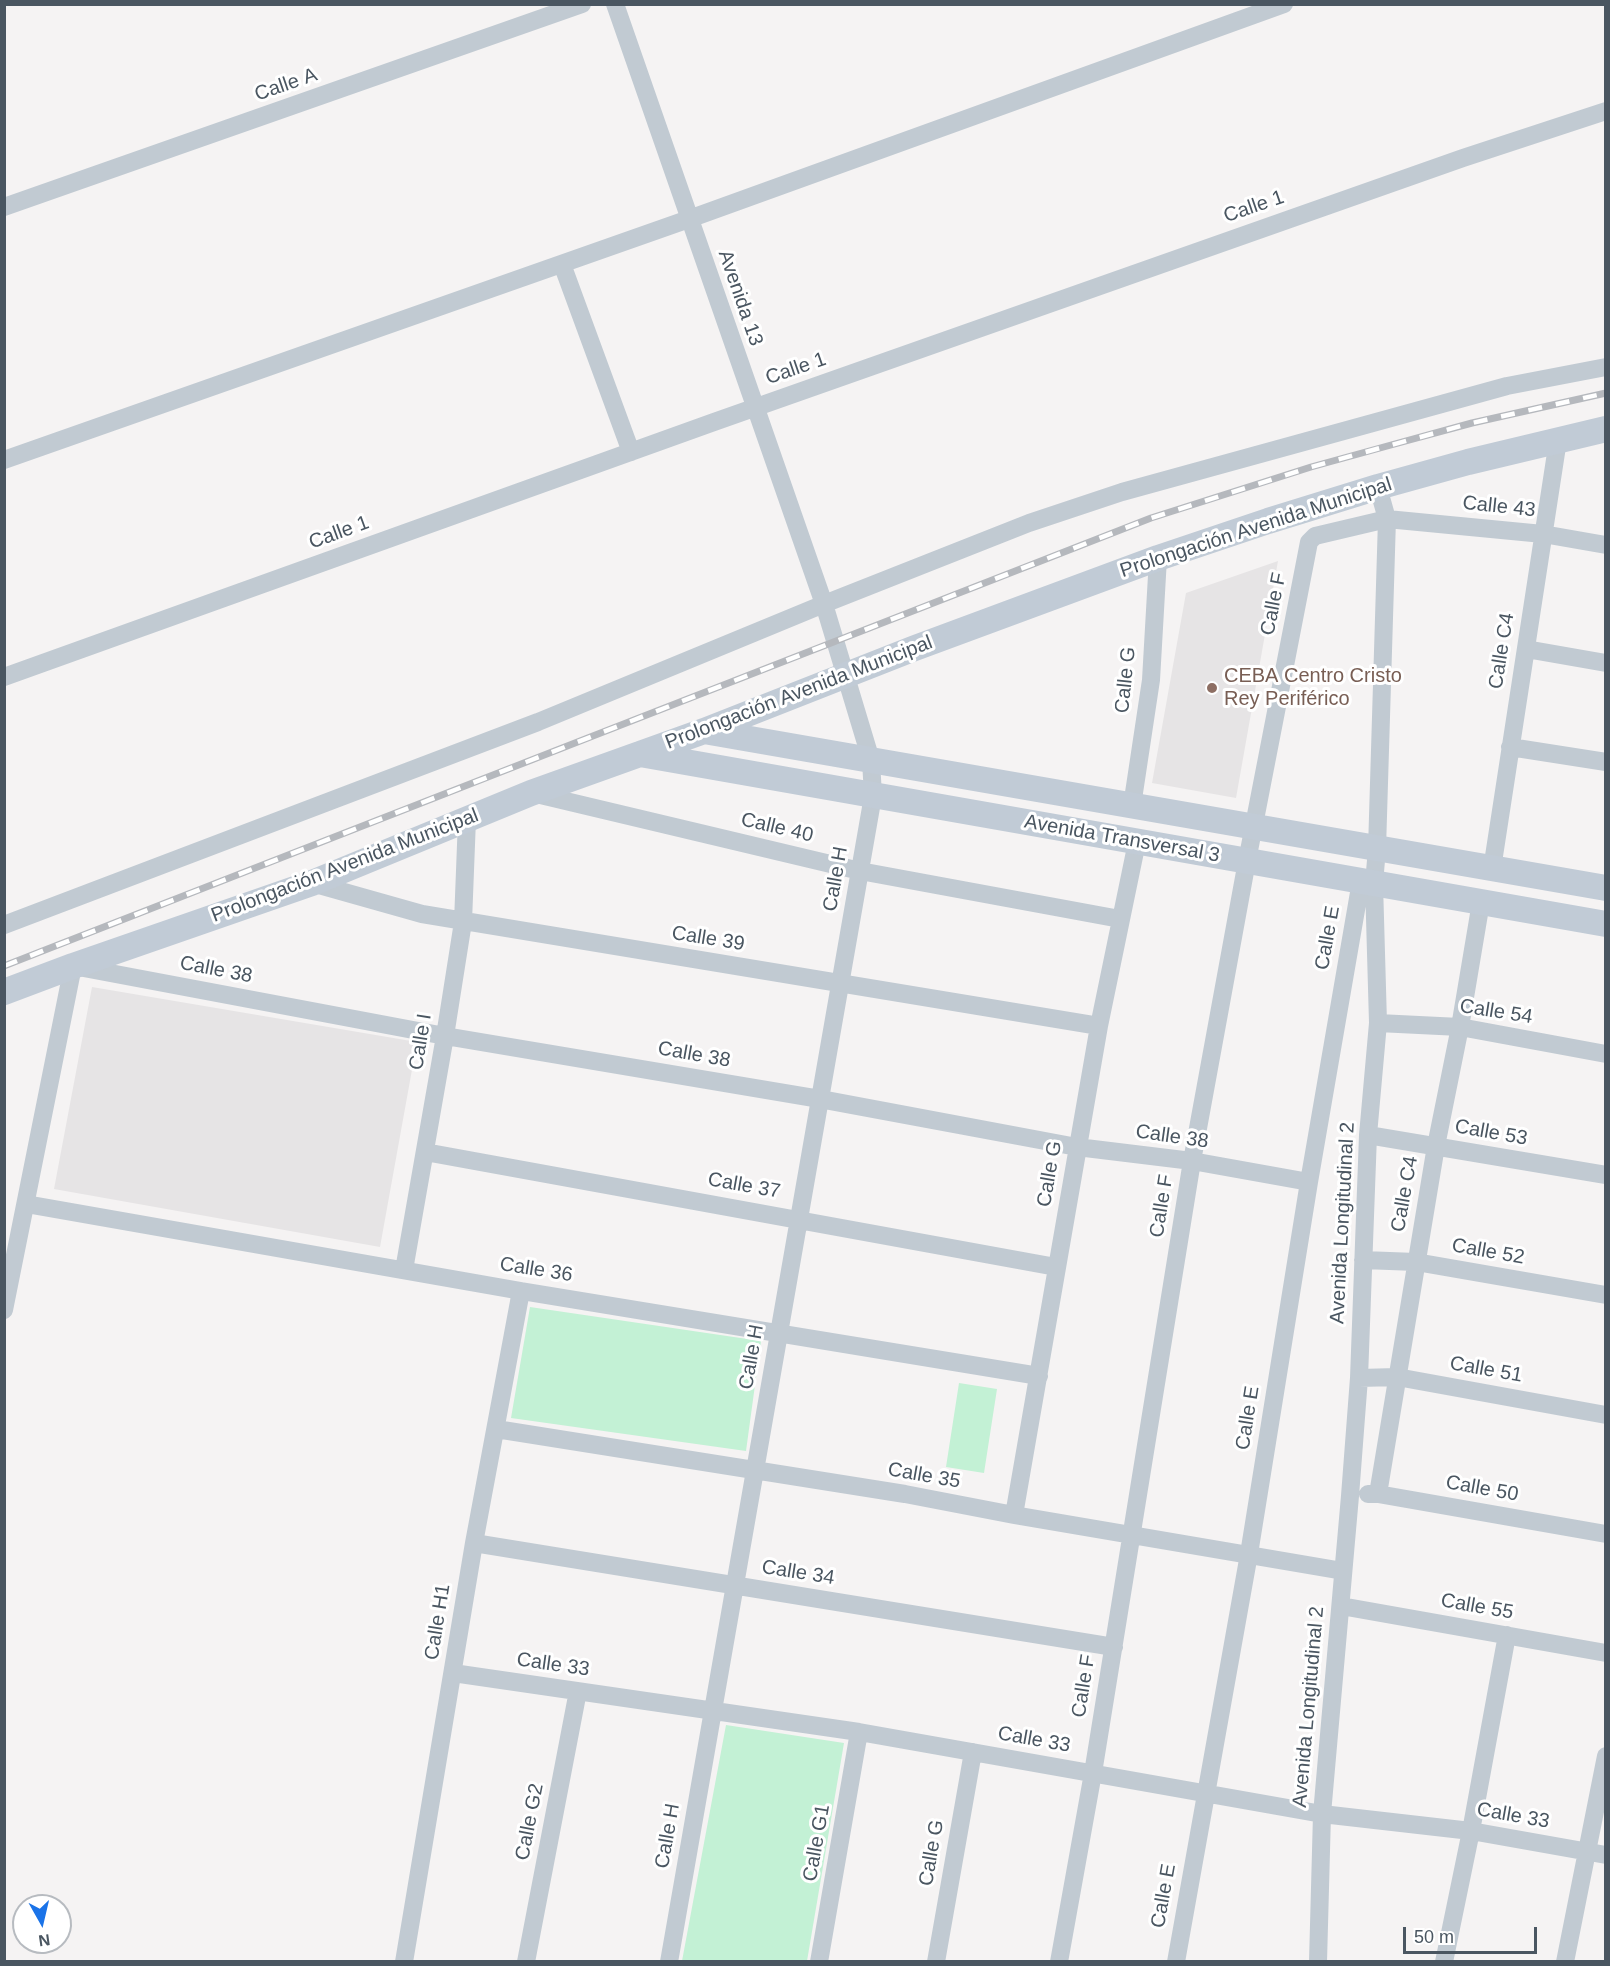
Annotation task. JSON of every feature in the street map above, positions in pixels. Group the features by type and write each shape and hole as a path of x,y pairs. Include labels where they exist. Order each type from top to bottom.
{"street":[{"name":"Calle A","path":"4,207 582,4"},
{"name":"Avenida 13","path":"615,4 824,604 871,760"},
{"path":"4,460 689,219 1284,4"},
{"name":"Calle 1","path":"4,677 755,407 1452,162 1605,111"},
{"path":"562,264 631,452"},
{"path":"4,925 538,722 824,604 1029,523 1122,492 1507,386 1605,367"},
{"name":"Prolongación Avenida Municipal","path":"4,992 312,883 531,793 704,731 845,675 1158,558 1378,487 1605,429"},
{"name":"Calle C4","path":"1492,869 1558,440"},
{"name":"Avenida Longitudinal 2","path":"1318,1962 1322,1814 1359,1378 1368,1135 1378,1023 1368,882 1377,849 1387,519 1378,487"},
{"name":"Calle 43","path":"1387,519 1543,534 1605,545"},
{"name":"Calle F","path":"1059,1962 1114,1647 1192,1161 1309,542 1315,536 1387,519"},
{"name":"Calle G","path":"1132,806 1151,680 1158,558"},
{"path":"1526,650 1605,663"},
{"name":"Avenida Transversal 3","path":"704,731 1605,888"},
{"path":"1510,747 1605,762"},
{"name":"Avenida Transversal 3","path":"639,754 1605,924"},
{"name":"Calle H","path":"669,1962 873,796 871,760"},
{"name":"Calle 40","path":"531,793 860,871 1120,919"},
{"name":"Calle I","path":"404,1270 463,922 467,819"},
{"name":"Calle G","path":"1014,1515 1099,1026 1137,842"},
{"name":"Calle E","path":"1176,1962 1249,1554 1309,1182 1368,882"},
{"name":"Calle 39","path":"312,883 422,914 463,922 1099,1026"},
{"name":"Calle C4","path":"1378,1494 1436,1146 1482,902"},
{"path":"4,1310 73,966"},
{"name":"Calle 38","path":"73,966 445,1036 820,1099 1077,1147 1192,1161 1309,1182"},
{"name":"Calle 54","path":"1378,1023 1460,1027 1605,1054"},
{"name":"Calle 53","path":"1368,1135 1605,1175"},
{"name":"Calle 37","path":"425,1152 1056,1267"},
{"name":"Calle 36","path":"26,1204 521,1291 1039,1376"},
{"name":"Calle 52","path":"1363,1260 1416,1262 1605,1295"},
{"name":"Calle H1","path":"404,1962 474,1544 521,1291"},
{"name":"Calle 51","path":"1359,1378 1397,1377 1605,1415"},
{"name":"Calle 35","path":"496,1429 905,1494 1014,1515 1343,1571"},
{"name":"Calle 50","path":"1350,1496 1378,1494 1605,1534"},
{"name":"Calle 34","path":"474,1544 1114,1647"},
{"name":"Calle 55","path":"1341,1606 1605,1653"},
{"path":"1444,1962 1507,1635"},
{"name":"Calle 33","path":"453,1673 859,1732 1322,1814 1471,1831 1605,1855"},
{"name":"Calle G2","path":"526,1962 578,1691"},
{"name":"Calle G1","path":"819,1962 859,1732"},
{"name":"Calle G","path":"936,1962 973,1752"},
{"path":"1565,1962 1605,1756"}],"shaded area":[{"name":"CEBA Centro Cristo Rey Periférico","path":"1278,561 1236,798 1152,783 1186,593"},
{"path":"92,987 417,1042 380,1247 54,1189"}],"green space":[{"path":"530,1307 761,1341 746,1451 511,1418"},
{"path":"959,1383 997,1389 984,1473 946,1467"},
{"path":"726,1725 844,1743 807,1961 682,1961"}],"railway":[{"path":"4,966 1151,518 1311,467 1391,445 1472,423 1606,393"}],"place":[{"name":"CEBA Centro Cristo Rey Periférico","path":"1212,688"}]}
